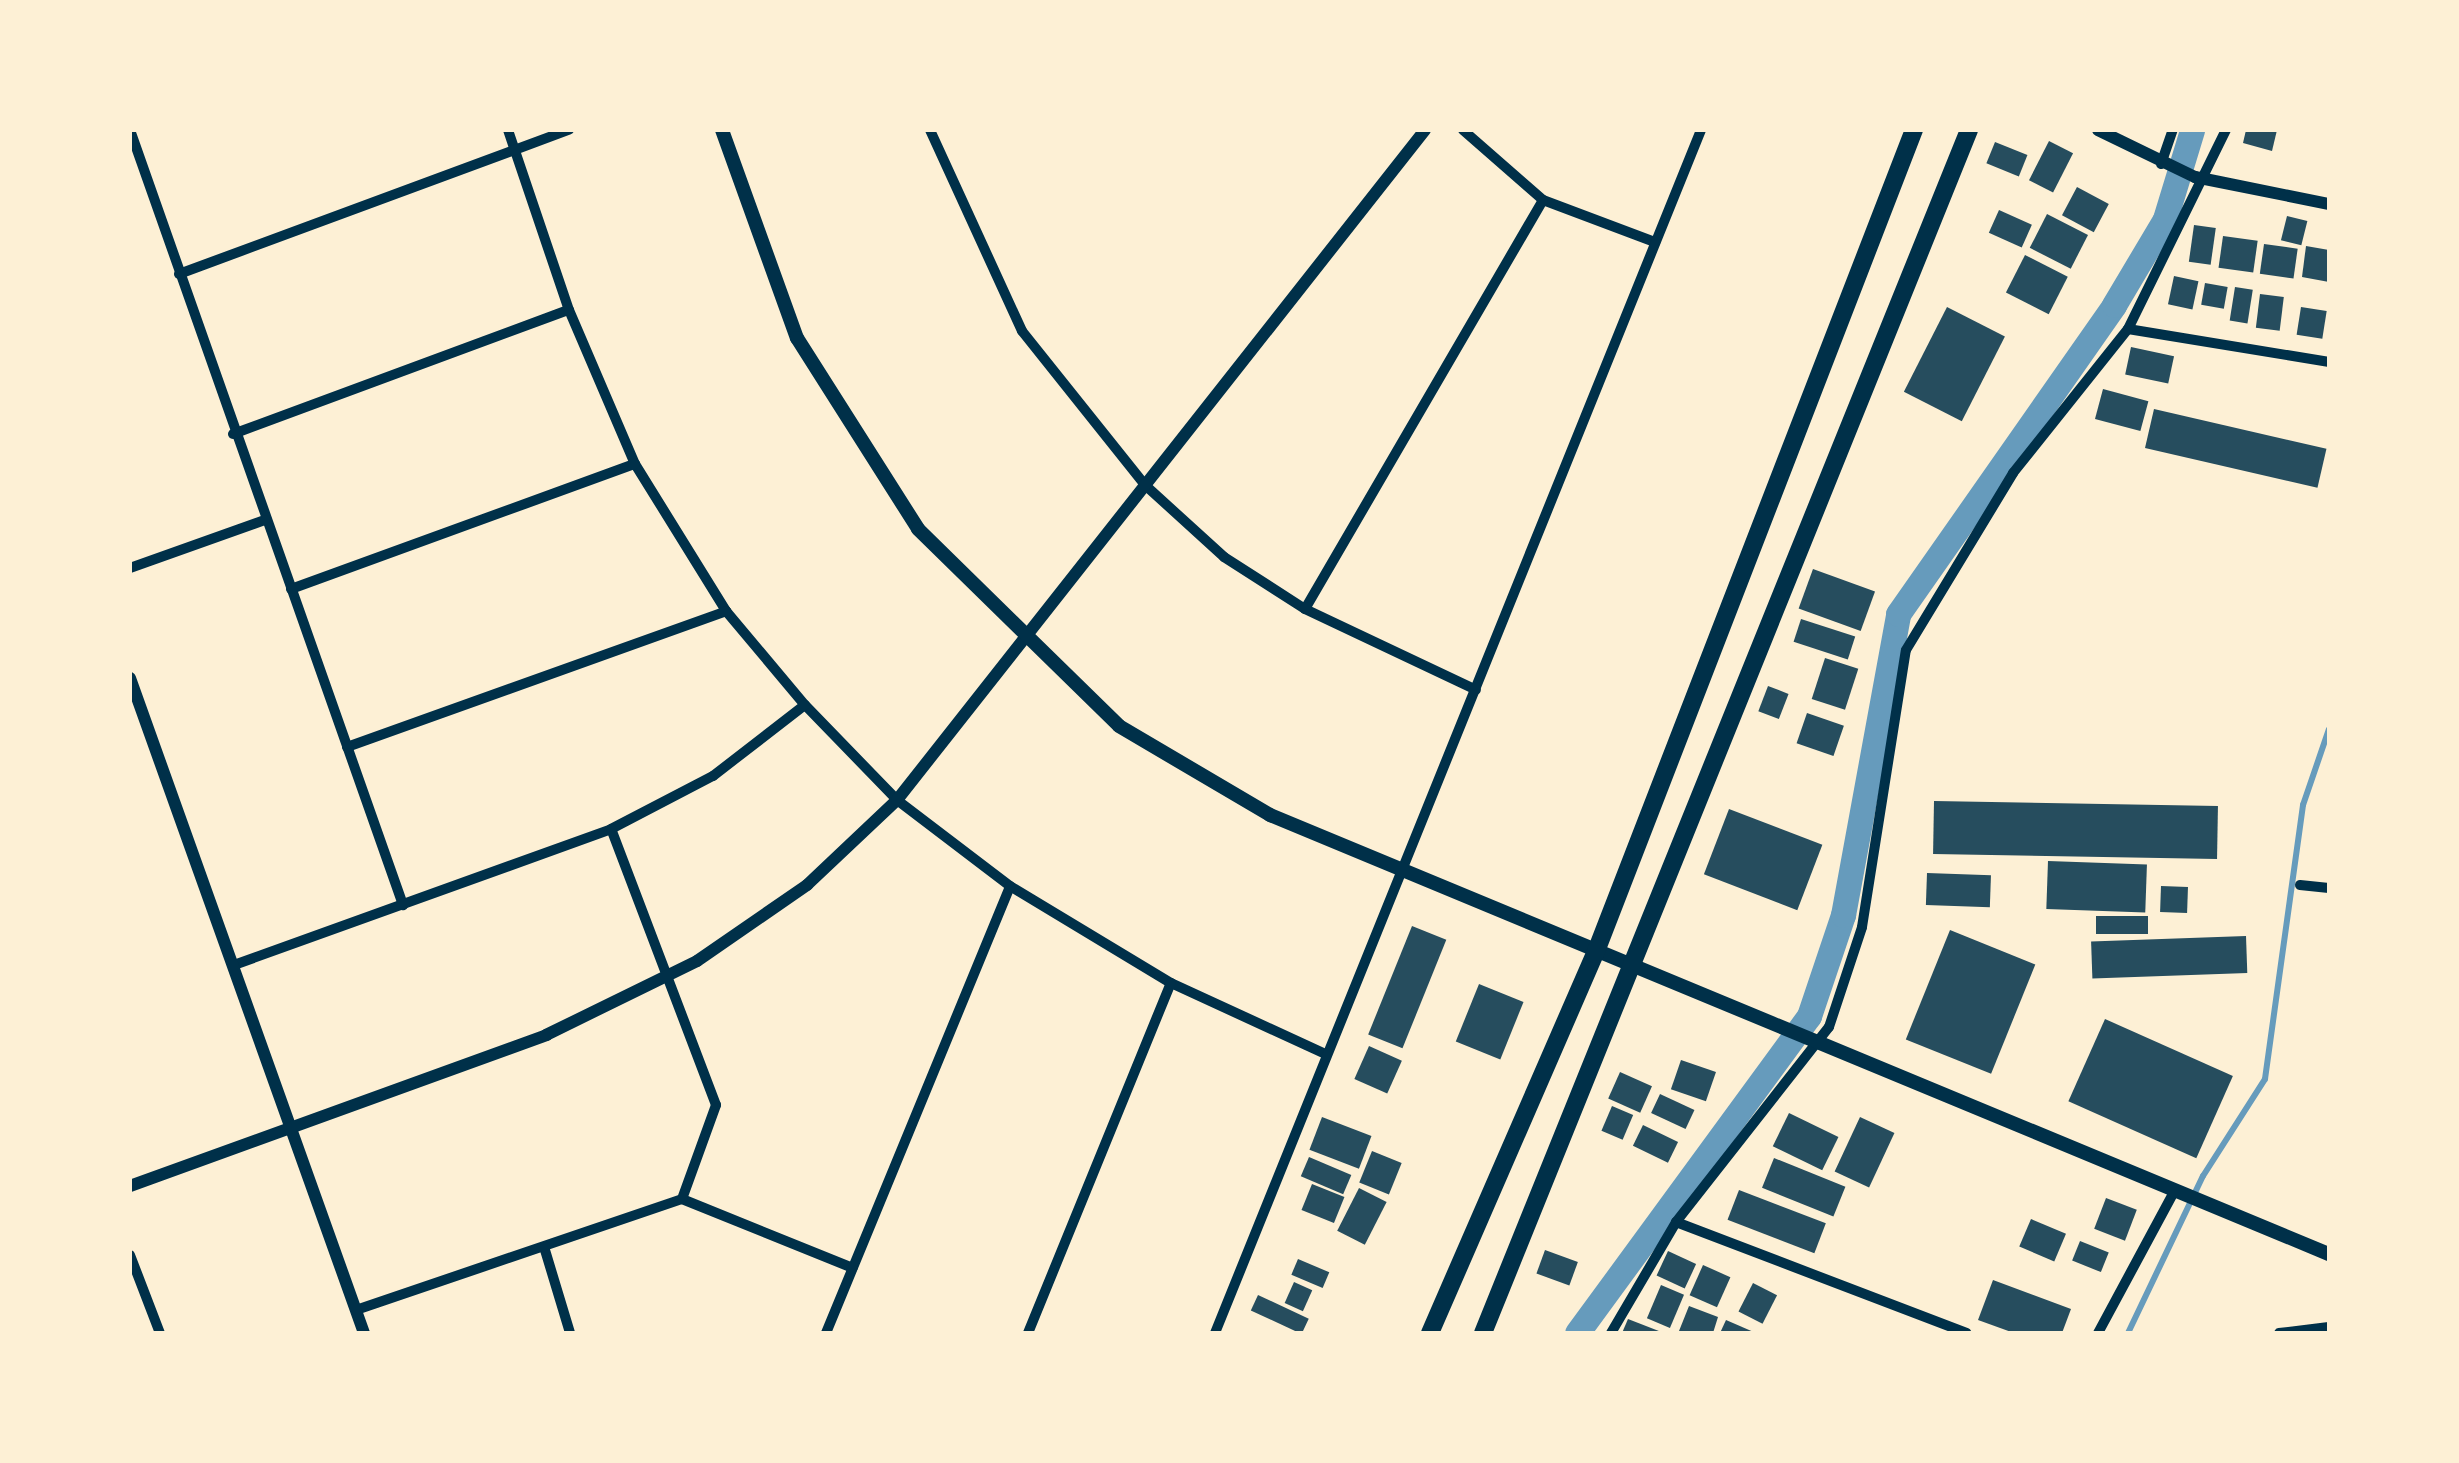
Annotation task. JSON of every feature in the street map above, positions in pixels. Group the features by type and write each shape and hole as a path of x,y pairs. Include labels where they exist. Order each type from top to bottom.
{"highway":[{"path":"1430,1333 1595,954 1914,130"},
{"path":"1484,1333 1637,969 1970,130"}],"main road":[{"path":"722,130 796,338 918,529 1022,638 1120,726 1270,814 1402,872 2329,1254"}],"street":[{"path":"130,130 232,434 404,905"},
{"path":"508,130 569,310 636,464 726,610 805,705 897,800 1010,886 1171,983 1324,1053"},
{"path":"178,274 569,130"},
{"path":"930,130 1022,331 1145,485 1224,557 1305,609 1476,690"},
{"path":"130,1186 546,1035 669,975 807,885 897,800 1424,130"},
{"path":"1463,130 1543,200 1654,242"},
{"path":"1215,1333 1324,1053 1402,872 1701,130"},
{"path":"2098,130 2165,165 2200,178 2329,204"},
{"path":"2165,165 2173,130"},
{"path":"1611,1333 1676,1222 1818,1043 1862,927 1906,650 2013,474 2128,329 2226,130"},
{"path":"1305,609 1543,200"},
{"path":"232,434 569,310"},
{"path":"2128,329 2329,362"},
{"path":"291,588 636,464"},
{"path":"130,568 264,520"},
{"path":"347,747 726,610"},
{"path":"130,678 364,1333"},
{"path":"234,965 611,829 712,776 805,705"},
{"path":"611,829 716,1105 682,1199"},
{"path":"2300,885 2329,888"},
{"path":"826,1333 1010,886"},
{"path":"1028,1333 1171,983"},
{"path":"2098,1333 2176,1193"},
{"path":"356,1310 545,1250 682,1199 853,1268"},
{"path":"1676,1222 1966,1333"},
{"path":"545,1250 570,1333"},
{"path":"130,1255 160,1333"},
{"path":"2280,1333 2329,1327"}],"building":[{"path":"2246,130 2277,130 2272,151 2243,143"},
{"path":"2049,141 2073,153 2053,192 2029,180"},
{"path":"1995,142 2027,155 2019,176 1986,163"},
{"path":"2077,187 2109,204 2094,232 2062,215"},
{"path":"1999,210 2032,225 2022,247 1989,233"},
{"path":"2047,214 2088,235 2071,269 2030,248"},
{"path":"2287,216 2307,221 2301,245 2281,240"},
{"path":"2194,225 2216,228 2211,265 2189,262"},
{"path":"2223,236 2258,241 2253,273 2219,268"},
{"path":"2264,244 2298,249 2293,278 2260,274"},
{"path":"2306,246 2329,250 2329,282 2302,277"},
{"path":"2025,255 2068,277 2049,314 2006,292"},
{"path":"2174,276 2198,281 2192,310 2168,304"},
{"path":"2205,283 2228,287 2224,309 2201,305"},
{"path":"2235,287 2253,290 2247,323 2230,321"},
{"path":"2260,294 2284,297 2280,331 2256,328"},
{"path":"1947,307 2005,337 1962,421 1904,392"},
{"path":"2301,307 2327,311 2322,339 2297,335"},
{"path":"2131,347 2174,356 2168,384 2125,374"},
{"path":"2103,389 2148,401 2140,431 2095,419"},
{"path":"2154,409 2326,449 2317,488 2145,448"},
{"path":"1813,569 1875,592 1861,631 1799,608"},
{"path":"1801,619 1855,637 1848,659 1794,642"},
{"path":"1825,658 1858,669 1845,710 1812,699"},
{"path":"1768,686 1789,694 1779,719 1758,711"},
{"path":"1807,713 1844,726 1833,756 1797,743"},
{"path":"1934,801 2218,806 2217,859 1933,854"},
{"path":"1729,809 1822,845 1797,910 1704,874"},
{"path":"2048,861 2147,864 2145,912 2046,909"},
{"path":"1927,873 1991,875 1990,907 1926,905"},
{"path":"2161,886 2188,887 2187,913 2160,912"},
{"path":"2096,916 2148,916 2148,934 2096,934"},
{"path":"1412,926 1446,940 1402,1048 1368,1034"},
{"path":"1950,930 2035,964 1991,1074 1906,1039"},
{"path":"2246,936 2247,973 2092,978 2091,941"},
{"path":"1479,984 1524,1002 1500,1059 1456,1041"},
{"path":"2105,1019 2233,1076 2196,1158 2068,1101"},
{"path":"1369,1046 1402,1061 1387,1094 1354,1079"},
{"path":"1681,1060 1716,1072 1706,1101 1671,1089"},
{"path":"1620,1072 1652,1086 1640,1113 1608,1098"},
{"path":"1660,1094 1694,1110 1686,1129 1651,1113"},
{"path":"1612,1106 1633,1115 1623,1140 1601,1131"},
{"path":"1789,1113 1838,1137 1822,1170 1773,1146"},
{"path":"1322,1117 1371,1136 1359,1169 1309,1150"},
{"path":"1860,1117 1894,1133 1869,1187 1835,1171"},
{"path":"1643,1125 1678,1142 1668,1163 1633,1146"},
{"path":"1372,1151 1402,1163 1389,1195 1359,1183"},
{"path":"1309,1157 1351,1175 1343,1194 1301,1176"},
{"path":"1774,1158 1845,1187 1833,1217 1762,1188"},
{"path":"1312,1184 1344,1197 1334,1223 1302,1210"},
{"path":"1359,1188 1387,1202 1365,1245 1337,1231"},
{"path":"1739,1190 1826,1223 1814,1253 1728,1220"},
{"path":"2106,1198 2137,1210 2125,1241 2094,1229"},
{"path":"2031,1219 2066,1234 2054,1261 2019,1247"},
{"path":"2080,1241 2109,1253 2101,1272 2072,1260"},
{"path":"1545,1250 1578,1262 1569,1285 1536,1273"},
{"path":"1668,1251 1696,1264 1685,1289 1657,1275"},
{"path":"1298,1259 1329,1272 1323,1288 1291,1275"},
{"path":"1703,1265 1730,1277 1717,1307 1690,1295"},
{"path":"1993,1280 2071,1309 2062,1333 2014,1333 1978,1320"},
{"path":"1294,1282 1312,1290 1303,1311 1285,1303"},
{"path":"1753,1283 1777,1295 1763,1324 1738,1312"},
{"path":"1661,1285 1684,1295 1670,1328 1647,1318"},
{"path":"1258,1295 1309,1319 1299,1333 1251,1310"},
{"path":"1689,1306 1718,1317 1713,1333 1679,1331"},
{"path":"1628,1319 1664,1333 1622,1333"},
{"path":"1726,1320 1756,1333 1720,1333"}],"waterway":[{"path":"1577,1333 1809,1016 1843,915 1898,614 2114,305 2165,219 2192,130"},
{"path":"2128,1333 2203,1176 2265,1079 2303,805 2329,729"}]}
